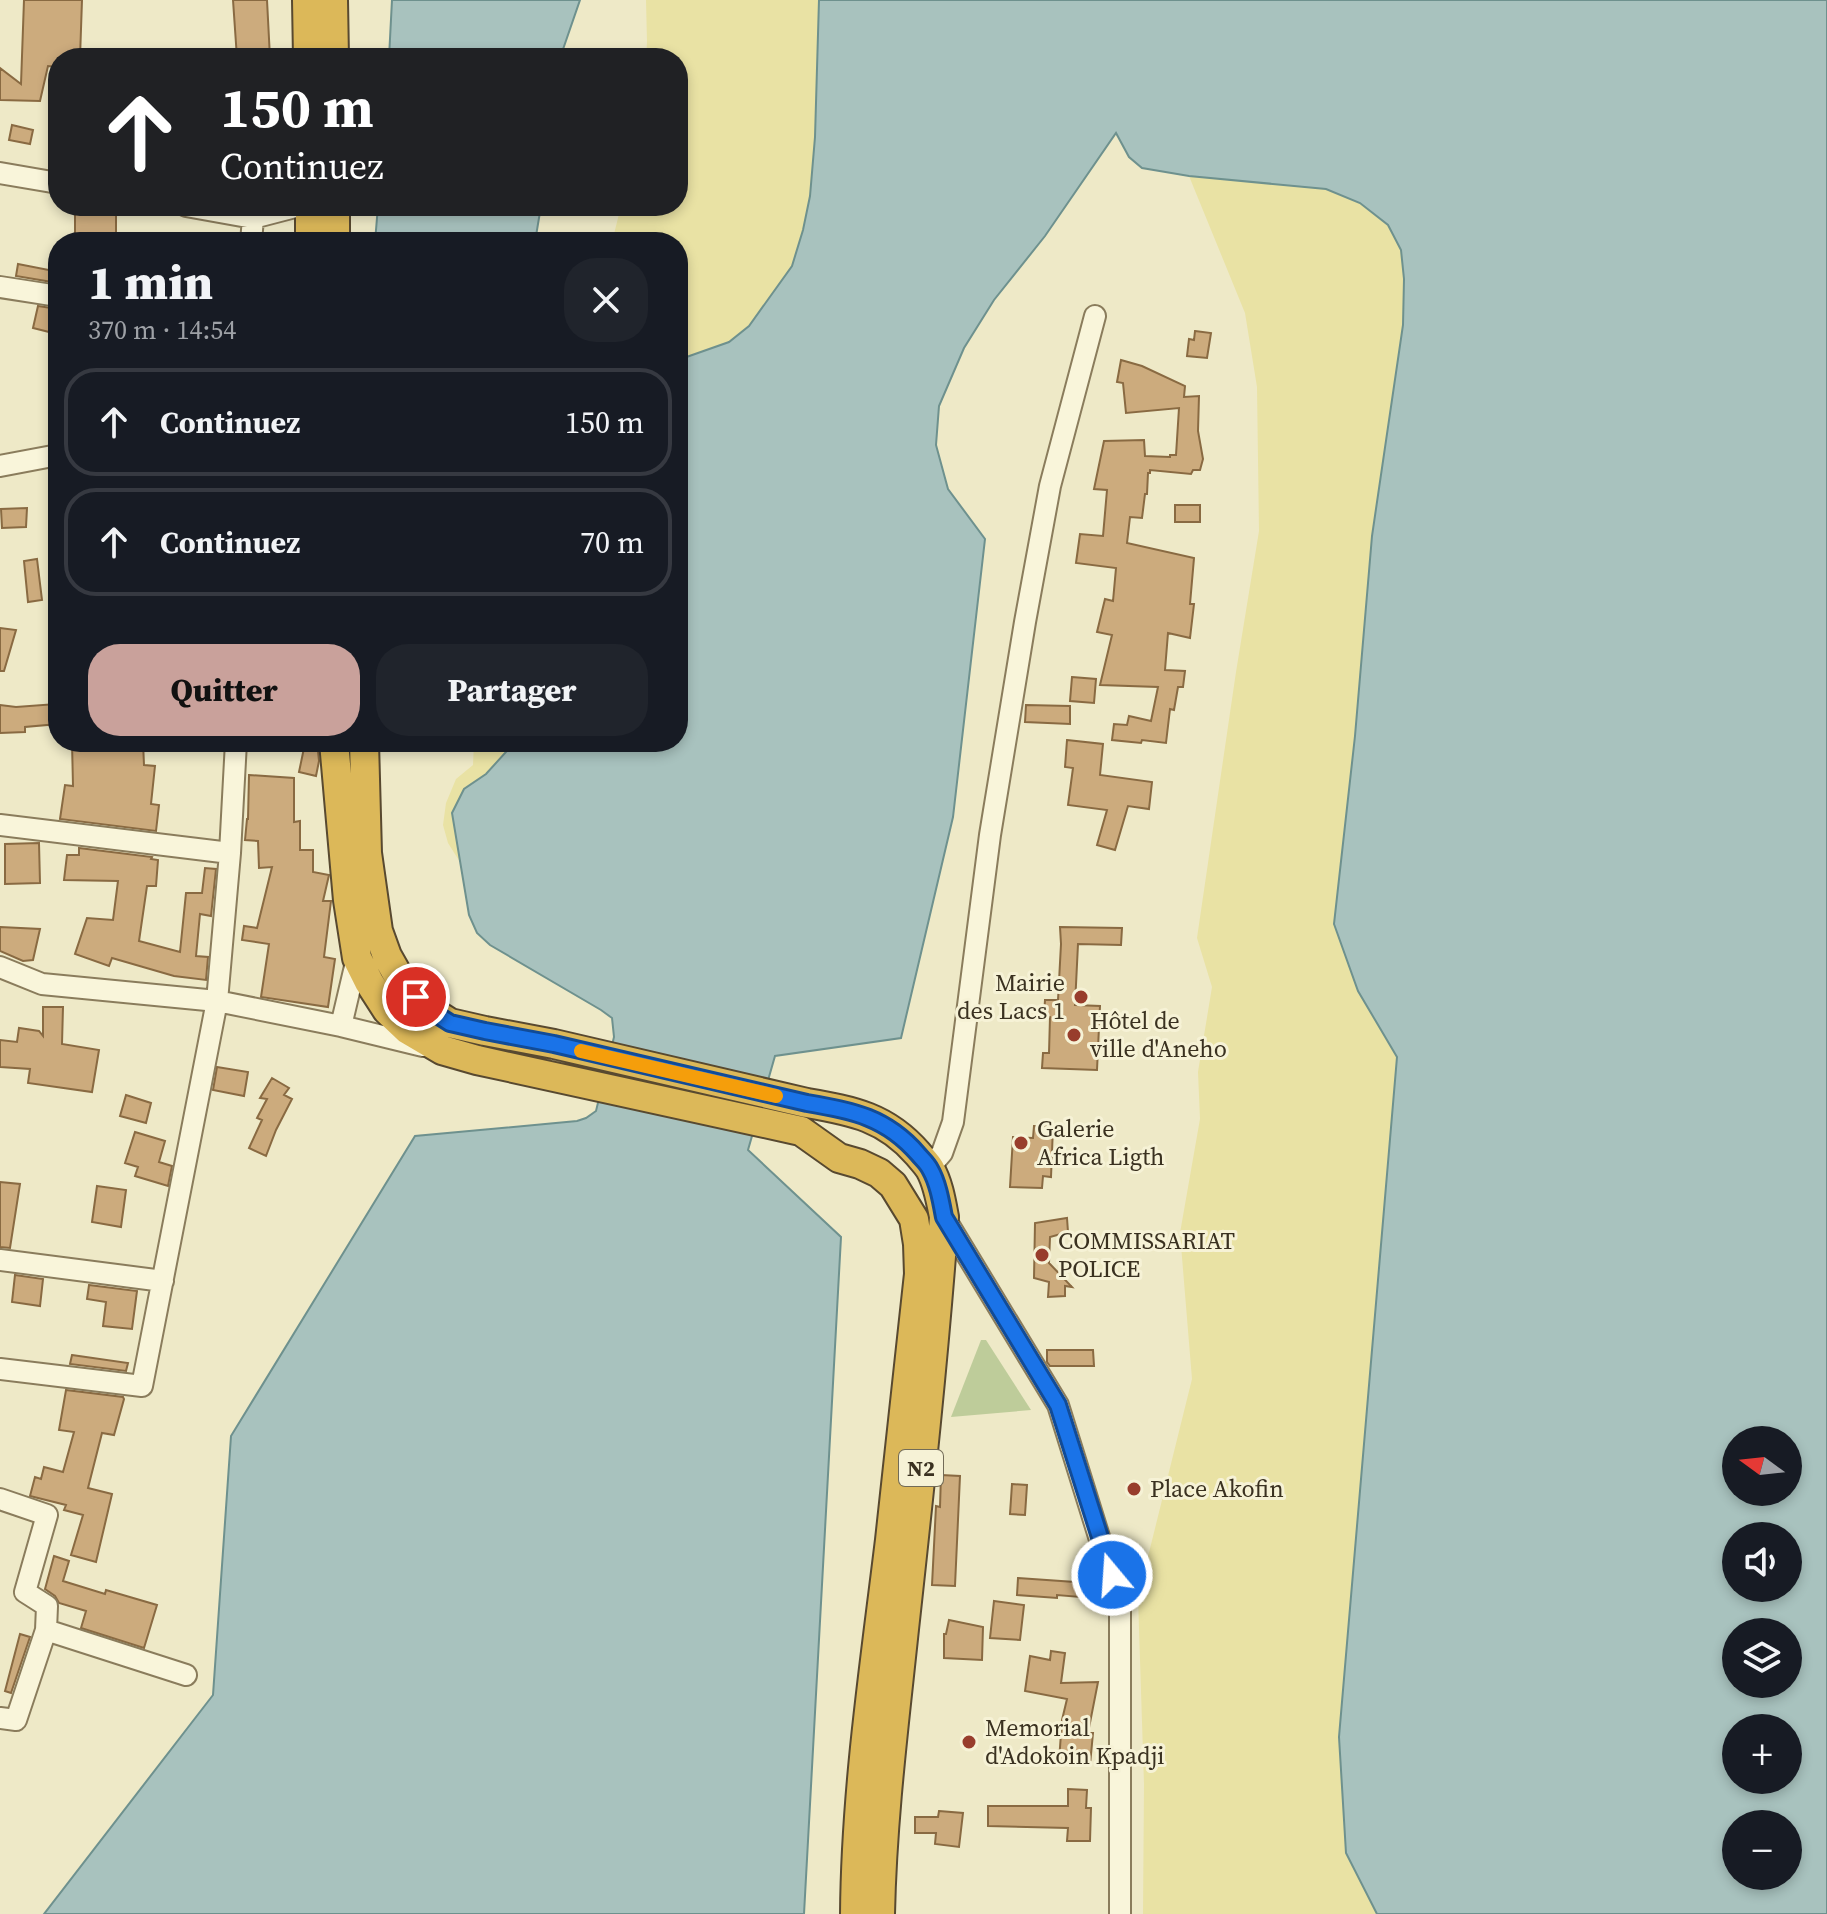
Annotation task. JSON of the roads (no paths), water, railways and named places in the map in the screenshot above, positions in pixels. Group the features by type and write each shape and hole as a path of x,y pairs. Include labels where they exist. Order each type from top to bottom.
{"highway":[{"path":"307,0 308,48"},
{"path":"333,0 334,48"},
{"name":"N2","path":"335,752 348,900 357,958 387,1010 408,1030 442,1050 477,1060 801,1131 839,1158 879,1173 893,1185 914,1219 919,1274 862,1769 855,1858 855,1914"},
{"name":"N2","path":"364,752 367,853 378,931 387,956 404,986 428,1009 450,1023 850,1110 879,1121 899,1134 929,1168 939,1192 944,1217 889,1767 880,1914"}],"street":[{"path":"0,173 48,181"},
{"path":"242,216 261,216"},
{"path":"252,232 253,218"},
{"path":"0,287 48,294"},
{"path":"929,1168 942,1153 953,1122 990,835 1025,622 1050,486 1095,316"},
{"path":"0,466 48,457"},
{"path":"0,1369 142,1386 217,1001 235,752"},
{"path":"0,825 230,853"},
{"path":"341,1026 357,958"},
{"path":"0,967 42,984 217,1001 442,1050"},
{"path":"944,1217 1058,1405 1120,1604 1120,1914"},
{"path":"0,1260 163,1281"},
{"path":"0,1499 47,1515 25,1592 47,1606 46,1630 16,1720 0,1718"},
{"path":"46,1630 186,1675"}],"water":[{"path":"392,0 580,0 563,48 390,48"},
{"path":"819,0 1827,0 1827,1914 1377,1914 1346,1853 1339,1737 1397,1057 1358,991 1334,924 1355,736 1372,536 1403,325 1401,250 1388,225 1360,203 1326,189 1189,176 1142,168 1129,157 1116,133 1045,236 994,300 964,348 939,406 936,445 948,489 985,539 953,817 901,1038 775,1056 748,1150 841,1237 804,1914 44,1914 213,1695 231,1436 415,1136 577,1121 596,1111 614,1037 612,1018 490,945 477,933 469,915 452,813 464,789 486,774 506,752 688,752 688,356 729,342 749,326 792,266 810,196 815,137"},
{"path":"377,216 539,216 537,232 376,232"}],"place":[{"name":"Mairie des Lacs 1","path":"1081,997"},
{"name":"Hôtel de ville d'Aneho","path":"1074,1035"},
{"name":"Galerie Africa Ligth","path":"1021,1143"},
{"name":"COMMISSARIAT POLICE","path":"1042,1255"},
{"name":"Place Akofin","path":"1134,1489"},
{"name":"Memorial d'Adokoin Kpadji","path":"969,1742"}]}
